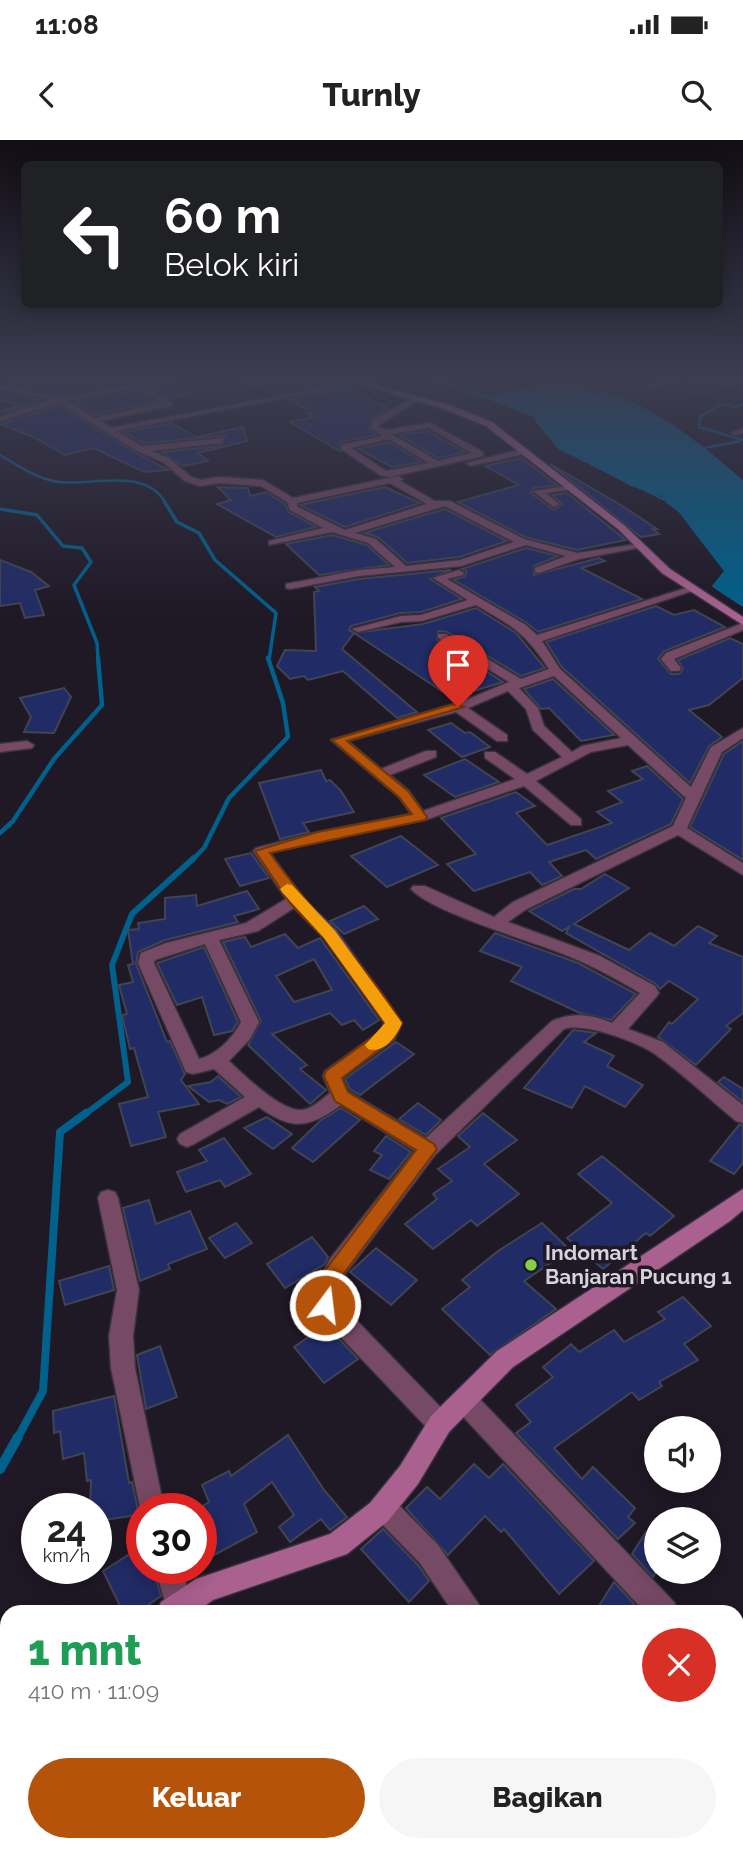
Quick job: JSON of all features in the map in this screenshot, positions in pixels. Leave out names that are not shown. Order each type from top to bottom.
[{"type":"street","points":[[161,458],[194,481],[263,483],[292,501],[391,480],[468,458]]},
{"type":"street","points":[[361,458],[386,473],[489,458]]},
{"type":"street","points":[[426,458],[441,466]]},
{"type":"street","points":[[531,458],[621,527],[638,547],[666,571],[743,624]]},
{"type":"street","points":[[391,480],[435,504]]},
{"type":"street","points":[[554,504],[538,491],[571,487]]},
{"type":"street","points":[[292,501],[293,508],[331,529],[372,541],[404,569]]},
{"type":"street","points":[[348,532],[435,504],[447,503],[523,543]]},
{"type":"street","points":[[273,543],[331,529]]},
{"type":"street","points":[[290,586],[359,573],[473,560],[523,543],[538,544],[577,556]]},
{"type":"street","points":[[539,570],[577,556],[638,547]]},
{"type":"street","points":[[473,560],[478,566],[475,569],[438,578],[474,602],[522,627],[535,639],[556,671],[693,797]]},
{"type":"street","points":[[535,639],[693,589]]},
{"type":"street","points":[[358,629],[434,614],[474,602]]},
{"type":"street","points":[[420,605],[434,614]]},
{"type":"street","points":[[675,668],[667,659],[670,656],[743,624]]},
{"type":"street","points":[[442,636],[514,685],[533,708],[538,727],[571,758]]},
{"type":"street","points":[[420,817],[404,794],[338,740],[458,707],[556,671]]},
{"type":"street","points":[[458,707],[502,738]]},
{"type":"street","points":[[495,924],[519,906],[679,829],[716,750],[743,732]]},
{"type":"street","points":[[428,1149],[341,1096],[332,1076],[387,1035],[393,1023],[330,934],[295,900],[262,853],[263,850],[420,817],[494,794],[587,749],[632,740]]},
{"type":"street","points":[[0,748],[27,745]]},
{"type":"street","points":[[380,774],[432,754]]},
{"type":"street","points":[[490,755],[527,780],[576,822]]},
{"type":"street","points":[[679,829],[743,870]]},
{"type":"street","points":[[419,890],[495,924],[615,967],[649,990],[650,993],[615,1031]]},
{"type":"street","points":[[210,939],[250,1022],[217,1060],[193,1067],[146,959],[153,953],[252,928],[295,900]]},
{"type":"street","points":[[440,1424],[325,1305],[322,1296],[338,1266],[428,1149],[558,1025],[578,1020],[657,1047],[743,1116]]},
{"type":"street","points":[[217,1060],[259,1098],[302,1118],[341,1096]]},
{"type":"street","points":[[187,1139],[259,1098]]},
{"type":"street","points":[[181,1605],[206,1589],[338,1545],[383,1507],[410,1475],[440,1424],[521,1346],[723,1215],[743,1196]]},
{"type":"street","points":[[108,1198],[128,1290],[121,1336],[123,1368],[148,1493]]},
{"type":"street","points":[[465,1402],[657,1605]]},
{"type":"street","points":[[383,1507],[429,1554],[465,1605]]},
{"type":"street","points":[[171,1584],[174,1605]]},
{"type":"water","points":[[578,458],[714,458],[743,482],[743,605],[714,586],[725,571],[680,511],[661,496],[631,486]]},
{"type":"building","points":[[114,458],[145,458],[168,470],[144,472]]},
{"type":"building","points":[[171,458],[204,458],[208,461],[183,466]]},
{"type":"building","points":[[375,458],[415,458],[422,462],[392,467]]},
{"type":"building","points":[[522,458],[557,485],[533,488],[531,493],[554,510],[562,504],[552,495],[567,493],[626,540],[577,550],[525,537],[458,502],[519,485],[485,466]]},
{"type":"building","points":[[550,464],[621,505],[657,529],[653,529],[659,534],[641,537]]},
{"type":"building","points":[[218,487],[248,488],[250,496],[266,492],[285,504],[289,512],[316,527],[276,537],[217,504],[231,500]]},
{"type":"building","points":[[385,487],[420,503],[345,527],[300,505]]},
{"type":"building","points":[[445,509],[507,541],[459,557],[407,563],[378,537],[364,533]]},
{"type":"building","points":[[332,535],[367,545],[389,565],[319,575],[286,544]]},
{"type":"building","points":[[526,548],[558,556],[534,566],[534,575],[599,558],[605,561],[581,568],[642,599],[538,632],[454,580],[465,576],[467,572],[462,569]]},
{"type":"building","points":[[0,560],[31,572],[49,586],[35,590],[44,615],[25,618],[20,603],[0,606]]},
{"type":"building","points":[[451,570],[430,579],[462,599],[421,612],[400,613],[351,626],[349,630],[354,633],[342,649],[417,712],[397,718],[343,671],[308,680],[304,676],[290,679],[277,666],[285,650],[316,651],[314,592],[319,591],[315,587],[359,579]]},
{"type":"building","points":[[656,606],[674,615],[694,610],[725,627],[664,651],[658,659],[671,674],[679,674],[683,669],[678,660],[730,638],[743,644],[743,678],[709,705],[689,710],[722,737],[709,746],[690,783],[562,667],[546,642]]},
{"type":"building","points":[[476,608],[516,633],[545,668],[521,676],[447,632],[438,631],[437,640],[503,682],[452,698],[354,633],[423,624]]},
{"type":"building","points":[[553,679],[614,735],[581,741],[549,708],[541,709],[524,689]]},
{"type":"building","points":[[64,688],[71,697],[54,733],[24,732],[31,717],[20,698]]},
{"type":"building","points":[[451,723],[465,733],[470,732],[490,747],[462,757],[428,730]]},
{"type":"building","points":[[743,741],[743,860],[690,827],[724,754]]},
{"type":"building","points":[[465,759],[499,782],[455,797],[424,775]]},
{"type":"building","points":[[647,766],[683,799],[671,824],[596,859],[586,850],[549,862],[562,876],[542,885],[530,872],[474,891],[447,864],[476,854],[441,818],[516,792],[535,806],[516,813],[547,845],[612,823],[597,812],[622,802],[608,791],[643,779],[632,771]]},
{"type":"building","points":[[321,770],[326,781],[330,780],[341,791],[354,812],[303,823],[309,832],[280,839],[259,783]]},
{"type":"building","points":[[401,836],[438,865],[387,887],[351,856]]},
{"type":"building","points":[[251,853],[269,878],[240,886],[225,859]]},
{"type":"building","points":[[605,874],[629,888],[574,924],[629,950],[650,933],[674,946],[698,926],[717,936],[709,943],[743,957],[743,1013],[726,1026],[731,1029],[696,1065],[658,1037],[669,1022],[672,1024],[698,999],[669,981],[660,989],[656,984],[566,933],[569,927],[562,931],[529,911],[574,889],[581,889]]},
{"type":"building","points":[[247,891],[259,909],[234,916],[238,922],[165,940],[138,952],[136,964],[167,1042],[170,1041],[185,1074],[181,1080],[199,1104],[158,1112],[166,1137],[131,1146],[119,1104],[148,1097],[134,1048],[130,1049],[122,1015],[127,1014],[119,985],[133,982],[128,965],[133,964],[128,930],[139,929],[138,923],[165,919],[165,898],[196,895],[197,906]]},
{"type":"building","points":[[364,906],[378,919],[344,934],[330,921]]},
{"type":"building","points":[[495,933],[578,963],[636,994],[611,1020],[580,1013],[511,981],[522,967],[480,951]]},
{"type":"building","points":[[285,934],[298,948],[320,938],[379,1020],[363,1030],[354,1020],[342,1025],[330,1013],[272,1034],[307,1065],[300,1069],[326,1090],[310,1104],[248,1045],[261,1021],[223,942],[245,937],[251,947]],"holes":[[[314,959],[332,990],[294,1002],[276,976]]]},
{"type":"building","points":[[204,947],[238,1022],[232,1031],[214,1035],[202,997],[177,1005],[157,963]]},
{"type":"building","points":[[573,1030],[596,1033],[584,1042],[614,1056],[607,1066],[643,1085],[625,1107],[585,1086],[572,1108],[524,1088]]},
{"type":"building","points":[[396,1042],[414,1054],[360,1095],[350,1089],[345,1079]]},
{"type":"building","points":[[218,1076],[241,1097],[227,1104],[219,1100],[209,1102],[188,1086],[211,1082]]},
{"type":"building","points":[[724,1077],[743,1089],[743,1102],[718,1082]]},
{"type":"building","points":[[418,1103],[441,1120],[426,1135],[399,1119]]},
{"type":"building","points":[[341,1108],[360,1120],[313,1162],[292,1148],[321,1120]]},
{"type":"building","points":[[483,1113],[517,1140],[484,1164],[519,1194],[477,1226],[471,1220],[433,1249],[405,1224],[437,1199],[433,1194],[452,1181],[438,1169],[470,1147],[458,1136]]},
{"type":"building","points":[[267,1117],[292,1134],[273,1149],[244,1128]]},
{"type":"building","points":[[739,1125],[743,1125],[743,1163],[734,1174],[710,1161]]},
{"type":"building","points":[[386,1136],[411,1152],[389,1179],[370,1170],[382,1155],[374,1151]]},
{"type":"building","points":[[224,1138],[251,1174],[225,1187],[220,1180],[186,1192],[177,1172],[207,1161],[199,1150]]},
{"type":"building","points":[[602,1156],[674,1216],[650,1236],[646,1233],[603,1269],[567,1238],[612,1203],[578,1174]]},
{"type":"building","points":[[149,1200],[156,1224],[190,1211],[207,1249],[168,1264],[170,1269],[140,1281],[123,1208]]},
{"type":"building","points":[[236,1223],[252,1243],[225,1258],[209,1238]]},
{"type":"building","points":[[542,1223],[570,1250],[524,1281],[556,1309],[490,1355],[442,1309],[470,1287],[462,1280],[498,1251]]},
{"type":"building","points":[[312,1237],[328,1257],[325,1264],[285,1288],[267,1264]]},
{"type":"building","points":[[376,1248],[417,1280],[391,1305],[350,1272]]},
{"type":"building","points":[[109,1266],[114,1290],[65,1305],[59,1281]]},
{"type":"building","points":[[683,1297],[711,1326],[684,1344],[698,1360],[659,1382],[662,1386],[639,1400],[632,1392],[554,1448],[582,1479],[593,1467],[635,1508],[628,1517],[635,1523],[618,1539],[516,1433],[531,1422],[516,1405],[553,1377],[543,1367],[571,1344],[579,1352],[614,1330],[624,1342],[665,1319],[658,1312]]},
{"type":"building","points":[[326,1325],[358,1359],[324,1383],[294,1347]]},
{"type":"building","points":[[160,1346],[177,1397],[146,1409],[137,1355]]},
{"type":"building","points":[[114,1396],[129,1483],[132,1482],[134,1493],[126,1493],[126,1517],[112,1519],[112,1493],[91,1493],[91,1480],[87,1481],[84,1453],[63,1459],[60,1431],[54,1433],[53,1411]]},
{"type":"building","points":[[288,1435],[324,1490],[347,1517],[330,1530],[321,1519],[290,1542],[279,1527],[294,1515],[272,1482],[244,1504],[257,1532],[217,1553],[217,1493],[205,1493],[202,1485],[229,1471],[231,1476]]},
{"type":"building","points":[[474,1464],[489,1478],[503,1464],[594,1561],[559,1594],[504,1529],[501,1532],[485,1516],[448,1555],[406,1508],[427,1487],[440,1499]]},
{"type":"building","points":[[383,1529],[418,1565],[429,1581],[409,1602],[361,1549]]},
{"type":"building","points":[[644,1535],[644,1567],[632,1554]]},
{"type":"building","points":[[126,1556],[126,1584],[158,1584],[161,1596],[148,1605],[120,1605],[109,1584],[112,1584],[112,1565]]},
{"type":"building","points":[[614,1582],[634,1604],[633,1605],[599,1605]]},
{"type":"waterway","points":[[5,458],[28,472],[59,482],[131,481],[156,491],[165,502]]},
{"type":"waterway","points":[[579,458],[667,501]]},
{"type":"waterway","points":[[715,458],[743,482]]},
{"type":"waterway","points":[[164,501],[177,522],[199,533],[215,560],[276,613],[269,660]]},
{"type":"waterway","points":[[667,501],[680,511],[726,571],[714,586],[743,605]]},
{"type":"waterway","points":[[0,509],[37,515],[63,546],[82,548],[91,562],[74,585],[97,643],[98,660]]},
{"type":"waterway","points":[[0,833],[13,821],[54,759],[102,705],[98,658]]},
{"type":"waterway","points":[[194,858],[204,848],[229,798],[288,737],[283,703],[268,658]]},
{"type":"waterway","points":[[84,1115],[128,1082],[112,965],[132,914],[194,858]]},
{"type":"waterway","points":[[17,1439],[43,1391],[60,1132],[86,1113]]},
{"type":"waterway","points":[[0,1469],[18,1437]]},
{"type":"slow traffic","points":[[287,889],[302,908],[330,934],[393,1023],[390,1032],[374,1045]]},
{"type":"place","name":"Indomart Banjaran Pucung 1","points":[[531,1265]]},
{"type":"route","points":[[325,1305],[322,1296],[338,1266],[428,1149],[341,1096],[332,1076],[387,1035],[393,1023],[330,934],[295,900],[261,851],[318,836],[420,817],[404,794],[338,740],[458,707]]}]
